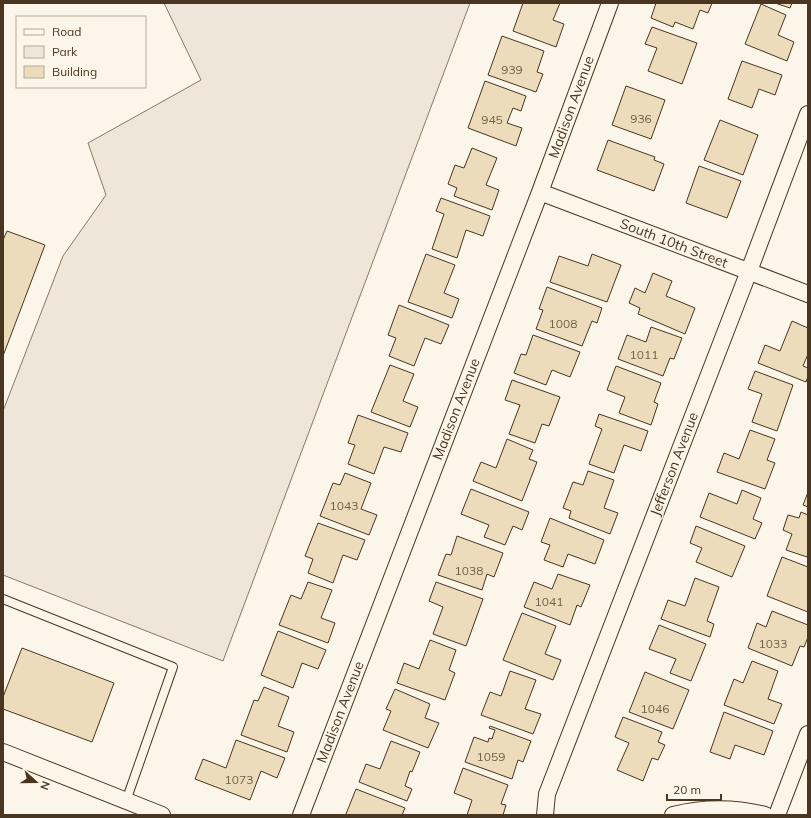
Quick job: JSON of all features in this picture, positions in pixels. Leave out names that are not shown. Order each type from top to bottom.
[{"type":"street","name":"Madison Avenue","points":[[301,815],[540,192],[610,3]]},
{"type":"street","name":"Jefferson Avenue","points":[[545,815],[547,794],[808,114]]},
{"type":"street","name":"South 10th Street","points":[[540,192],[808,294]]},
{"type":"street","points":[[777,815],[808,734]]},
{"type":"street","points":[[3,752],[162,815]]},
{"type":"street","points":[[673,815],[692,810],[712,808],[744,810],[765,815]]},
{"type":"lane","points":[[3,599],[174,666],[126,801]]},
{"type":"green space","points":[[164,3],[470,3],[223,661],[3,575],[3,411],[63,256],[106,195],[88,143],[201,80]]},
{"type":"building","points":[[523,3],[560,3],[553,20],[564,24],[556,47],[513,31]]},
{"type":"building","points":[[656,3],[712,3],[708,13],[700,10],[693,29],[675,22],[673,27],[651,18]]},
{"type":"building","points":[[775,3],[792,3],[790,8]]},
{"type":"building","points":[[761,4],[786,15],[778,35],[794,42],[787,61],[745,44]]},
{"type":"building","points":[[652,27],[697,43],[682,84],[648,71],[657,48],[645,44]]},
{"type":"building","points":[[502,36],[544,51],[537,72],[543,74],[536,92],[488,75]]},
{"type":"building","points":[[742,61],[782,75],[775,95],[759,89],[752,108],[728,99]]},
{"type":"building","points":[[485,81],[526,96],[521,111],[513,108],[507,123],[522,128],[516,146],[468,128]]},
{"type":"building","points":[[626,86],[665,100],[651,139],[612,125]]},
{"type":"building","points":[[720,120],[758,135],[743,175],[704,160]]},
{"type":"building","points":[[608,140],[655,157],[654,160],[664,164],[654,191],[597,170]]},
{"type":"building","points":[[472,148],[497,158],[486,185],[499,190],[492,210],[454,196],[457,188],[448,184],[455,165],[464,168]]},
{"type":"building","points":[[699,166],[741,181],[727,218],[686,203]]},
{"type":"building","points":[[441,198],[490,216],[483,236],[466,230],[457,258],[432,249],[444,214],[436,211]]},
{"type":"building","points":[[7,231],[45,245],[3,356],[3,240]]},
{"type":"building","points":[[426,254],[455,265],[444,293],[459,299],[452,318],[408,302]]},
{"type":"building","points":[[592,254],[621,265],[607,302],[550,282],[559,256],[588,266]]},
{"type":"building","points":[[653,273],[672,281],[666,296],[695,308],[685,334],[638,314],[640,308],[629,303],[635,288],[645,293]]},
{"type":"building","points":[[547,287],[602,308],[597,323],[592,321],[582,346],[536,329],[543,310],[539,309]]},
{"type":"building","points":[[399,305],[449,325],[441,344],[425,338],[414,366],[389,356],[396,338],[388,335]]},
{"type":"building","points":[[792,321],[808,328],[808,354],[803,366],[808,368],[806,382],[758,363],[765,345],[780,351]]},
{"type":"building","points":[[651,327],[682,338],[674,359],[670,358],[663,376],[618,359],[627,335],[646,342]]},
{"type":"building","points":[[533,335],[580,352],[570,377],[552,370],[546,385],[514,373],[521,354],[526,355]]},
{"type":"building","points":[[390,365],[414,374],[403,401],[418,407],[410,427],[371,412]]},
{"type":"building","points":[[616,366],[661,383],[654,402],[658,404],[651,425],[619,413],[625,397],[607,390]]},
{"type":"building","points":[[755,371],[793,385],[777,431],[752,422],[762,394],[748,389]]},
{"type":"building","points":[[512,380],[560,397],[549,426],[542,424],[535,443],[509,434],[520,405],[505,400]]},
{"type":"building","points":[[599,414],[648,431],[641,451],[624,445],[614,473],[589,464],[602,429],[595,426]]},
{"type":"building","points":[[358,415],[408,433],[401,452],[384,447],[374,474],[348,464],[355,445],[348,443]]},
{"type":"building","points":[[750,430],[775,439],[767,460],[775,463],[765,489],[717,472],[724,453],[739,459]]},
{"type":"building","points":[[507,439],[533,450],[529,459],[537,462],[522,501],[473,481],[481,462],[496,468]]},
{"type":"building","points":[[588,471],[614,480],[604,508],[618,513],[610,534],[569,518],[571,511],[563,508],[573,482],[583,485]]},
{"type":"building","points":[[345,473],[371,483],[361,509],[377,515],[369,535],[320,516],[333,483],[340,485]]},
{"type":"building","points":[[471,489],[529,512],[522,530],[513,526],[505,545],[484,537],[489,525],[461,514]]},
{"type":"building","points":[[742,490],[761,498],[753,519],[762,523],[755,539],[700,517],[709,493],[737,504]]},
{"type":"building","points":[[808,492],[808,507],[803,505]]},
{"type":"building","points":[[801,512],[808,515],[807,557],[786,550],[792,534],[783,530],[788,515],[799,518]]},
{"type":"building","points":[[550,518],[604,540],[595,564],[568,554],[563,567],[544,560],[550,545],[541,542]]},
{"type":"building","points":[[318,523],[365,540],[357,560],[343,555],[333,583],[308,573],[313,559],[305,556]]},
{"type":"building","points":[[696,526],[745,546],[732,577],[696,562],[702,548],[690,543]]},
{"type":"building","points":[[457,536],[503,553],[494,577],[487,574],[482,590],[438,575],[446,554],[451,555]]},
{"type":"building","points":[[782,557],[808,567],[808,612],[767,596]]},
{"type":"building","points":[[558,574],[590,585],[581,607],[577,605],[570,625],[524,607],[534,582],[552,589]]},
{"type":"building","points":[[695,578],[719,587],[707,621],[714,624],[710,637],[661,619],[668,600],[685,606]]},
{"type":"building","points":[[308,582],[332,590],[321,618],[335,623],[328,643],[279,625],[291,595],[301,599]]},
{"type":"building","points":[[436,582],[483,599],[466,646],[433,634],[443,607],[429,601]]},
{"type":"building","points":[[772,611],[808,625],[808,637],[804,647],[800,646],[792,666],[748,648],[757,623],[766,627]]},
{"type":"building","points":[[522,613],[556,626],[545,654],[561,660],[553,680],[503,660]]},
{"type":"building","points":[[659,625],[706,644],[691,681],[670,673],[676,659],[649,649]]},
{"type":"building","points":[[278,631],[326,650],[318,669],[302,663],[293,688],[261,675]]},
{"type":"building","points":[[430,640],[456,650],[449,670],[455,673],[445,700],[397,683],[404,663],[419,669]]},
{"type":"building","points":[[22,648],[114,683],[92,742],[3,709],[3,697]]},
{"type":"building","points":[[752,661],[778,671],[768,699],[782,704],[774,724],[724,705],[734,679],[743,683]]},
{"type":"building","points":[[510,671],[536,680],[525,709],[541,714],[533,734],[481,715],[490,692],[501,696]]},
{"type":"building","points":[[645,672],[689,690],[673,729],[629,712]]},
{"type":"building","points":[[264,687],[289,697],[278,726],[294,732],[287,752],[241,735],[254,700],[258,701]]},
{"type":"building","points":[[395,689],[430,704],[425,718],[439,723],[428,748],[383,730],[391,711],[386,709]]},
{"type":"building","points":[[724,712],[773,731],[764,755],[735,745],[730,759],[710,752]]},
{"type":"building","points":[[623,717],[662,732],[658,742],[665,745],[658,760],[652,758],[643,781],[617,770],[629,743],[615,737]]},
{"type":"building","points":[[490,726],[531,741],[523,762],[518,760],[512,779],[465,762],[474,737],[488,742],[489,738],[492,739],[495,730],[489,728]]},
{"type":"building","points":[[236,740],[285,758],[277,778],[261,771],[250,800],[195,779],[203,759],[226,768]]},
{"type":"building","points":[[391,741],[420,752],[412,772],[410,771],[405,786],[412,789],[407,801],[359,782],[366,764],[380,769]]},
{"type":"building","points":[[463,768],[508,785],[501,804],[506,805],[503,815],[467,815],[472,800],[454,793]]},
{"type":"building","points":[[356,789],[405,808],[402,815],[346,814]]}]
